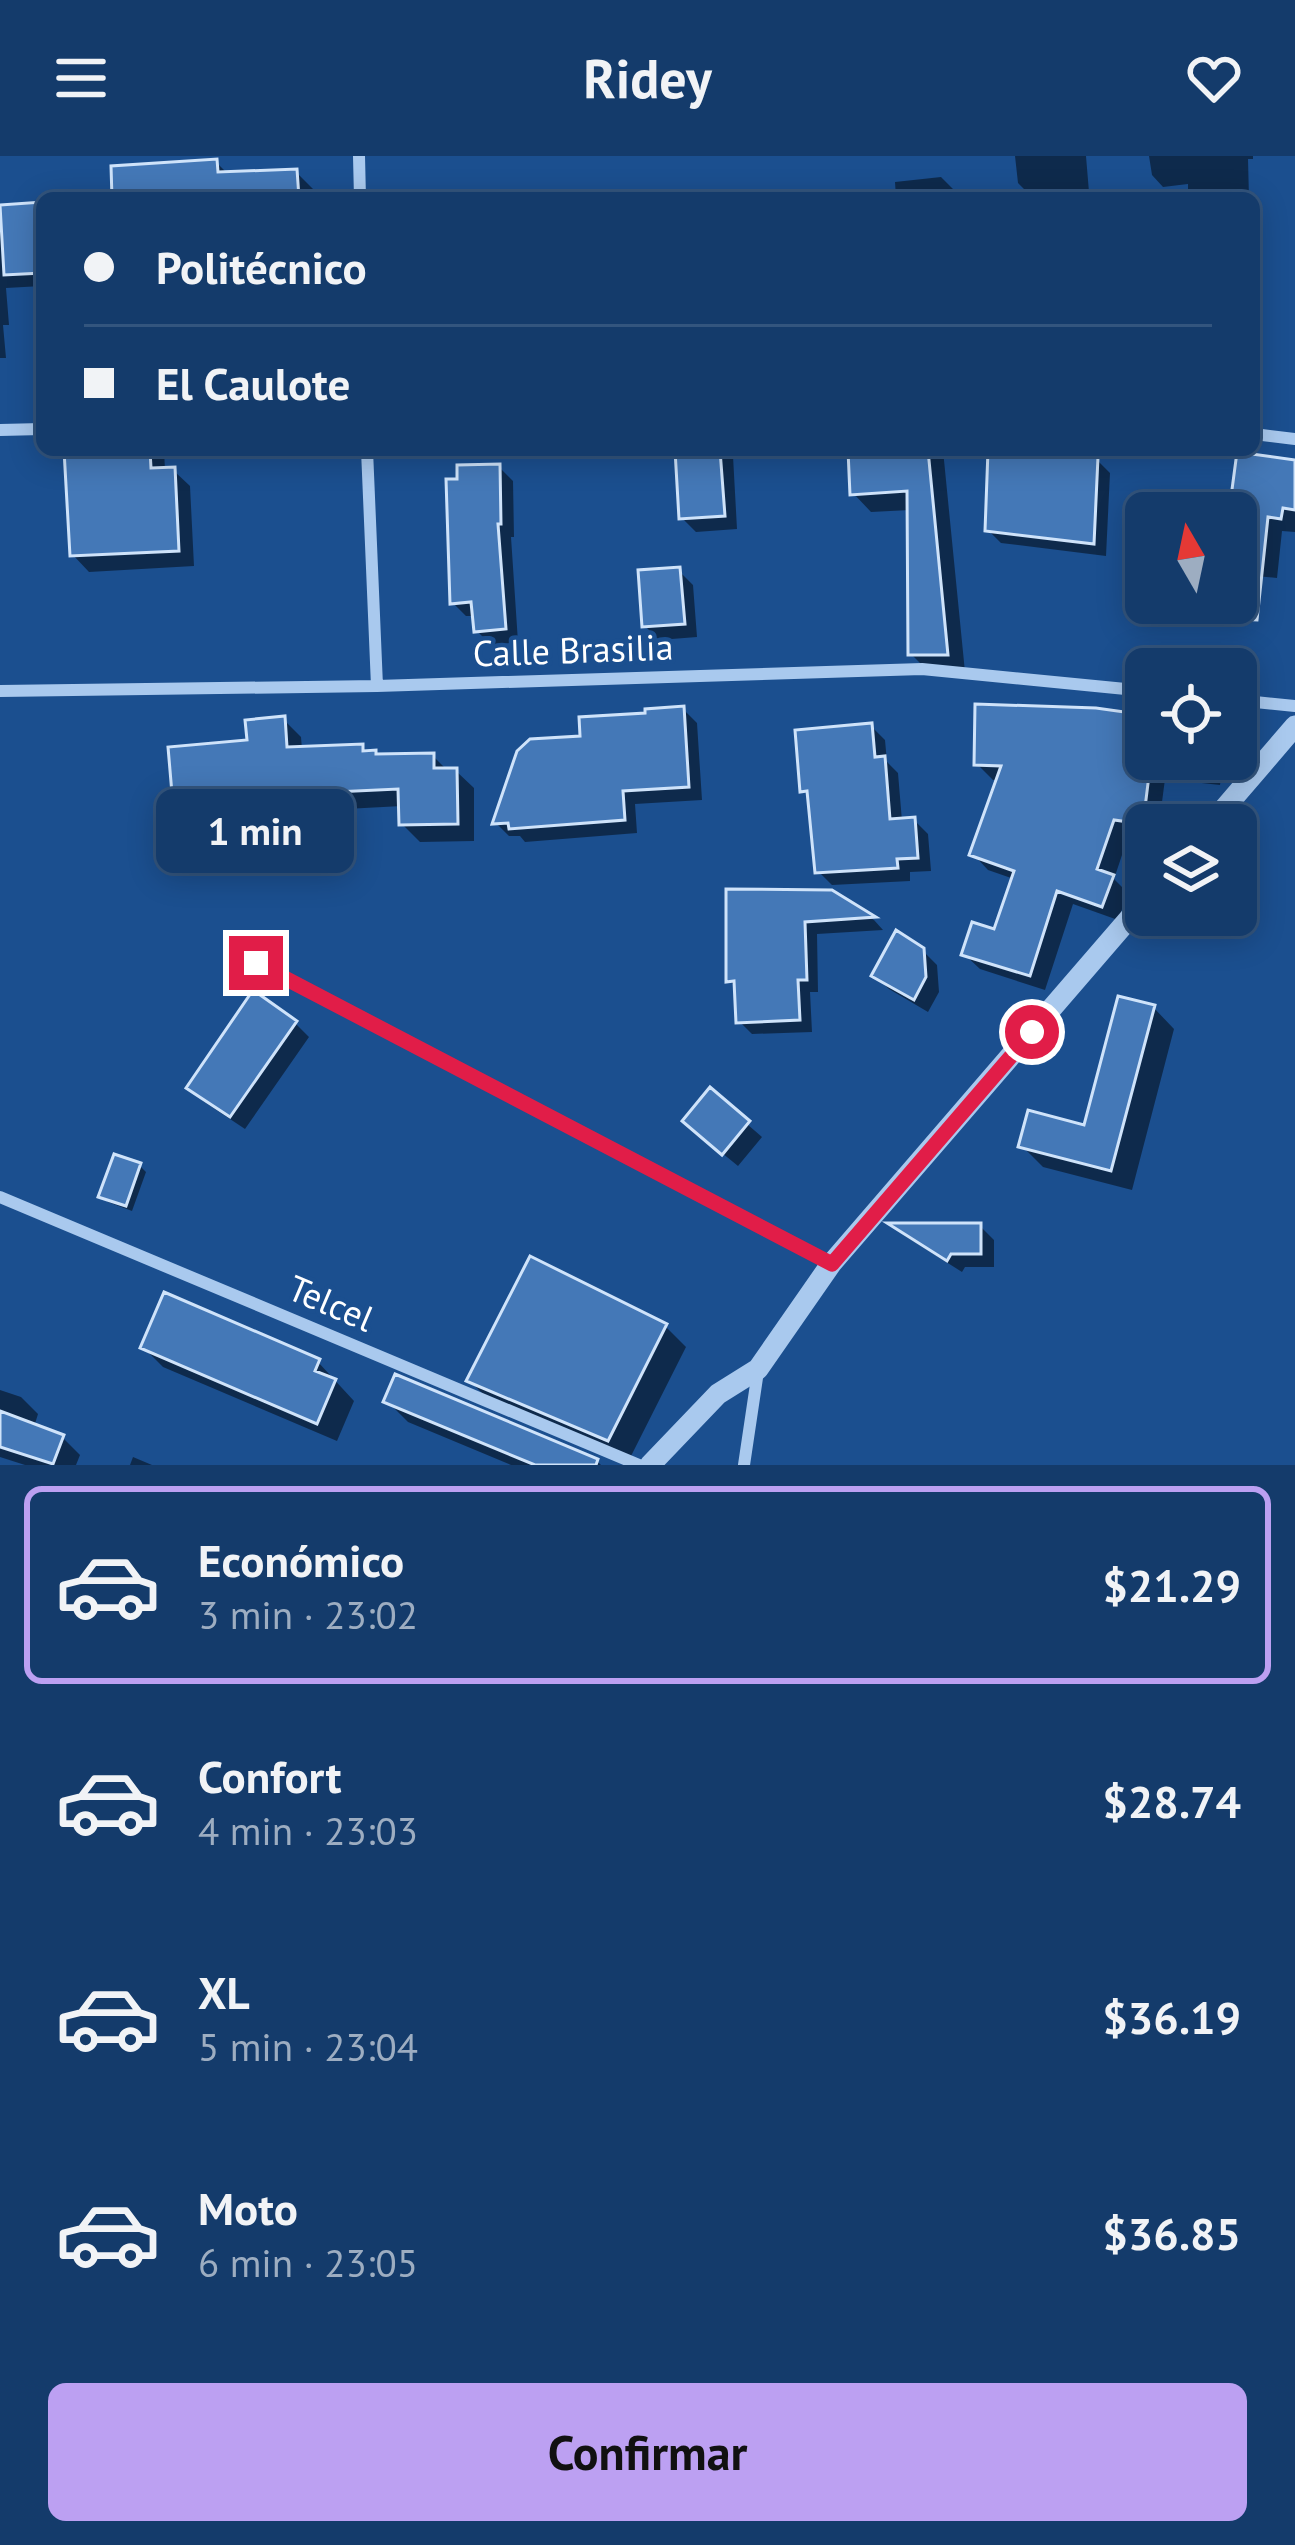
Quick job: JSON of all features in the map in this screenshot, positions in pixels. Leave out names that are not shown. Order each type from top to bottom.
[{"type":"street","points":[[358,156],[360,192]]},
{"type":"street","points":[[0,430],[36,429]]},
{"type":"street","points":[[1260,435],[1295,439]]},
{"type":"street","points":[[367,456],[377,686]]},
{"type":"street","name":"Calle Brasilia","points":[[0,691],[377,686],[922,668],[1125,689]]},
{"type":"street","points":[[1257,702],[1295,706]]},
{"type":"street","points":[[1228,804],[1295,726]]},
{"type":"street","points":[[650,1465],[718,1394],[758,1369],[832,1264],[1125,923]]},
{"type":"street","name":"Telcel","points":[[0,1197],[639,1465]]},
{"type":"street","points":[[744,1465],[758,1369]]},
{"type":"lane","points":[[256,963],[832,1264]]},
{"type":"building","points":[[217,159],[218,172],[297,169],[299,192],[112,192],[111,166]]},
{"type":"building","points":[[36,202],[36,273],[4,275],[0,205]]},
{"type":"building","points":[[64,456],[150,456],[151,468],[175,467],[179,551],[70,556]]},
{"type":"building","points":[[675,456],[720,456],[725,516],[679,519]]},
{"type":"building","points":[[848,456],[929,456],[948,655],[908,655],[907,491],[850,495]]},
{"type":"building","points":[[988,456],[1098,457],[1094,544],[985,531]]},
{"type":"building","points":[[1236,456],[1295,460],[1295,510],[1283,508],[1281,519],[1268,517],[1257,620],[1257,492],[1232,492]]},
{"type":"building","points":[[500,464],[498,524],[506,629],[474,632],[471,602],[450,604],[446,479],[457,479],[457,465]]},
{"type":"building","points":[[680,567],[685,624],[642,627],[638,570]]},
{"type":"building","points":[[975,704],[1096,708],[1125,712],[1125,780],[1148,780],[1145,804],[1125,804],[1125,822],[1114,820],[1097,869],[1114,875],[1102,907],[1057,891],[1030,976],[961,955],[972,922],[994,929],[1014,871],[969,855],[1001,766],[974,765]]},
{"type":"building","points":[[684,706],[689,787],[623,791],[625,820],[509,829],[508,823],[492,824],[517,751],[530,739],[580,736],[579,717]]},
{"type":"building","points":[[285,716],[287,747],[363,744],[363,751],[376,750],[376,754],[434,753],[434,768],[457,768],[458,824],[399,825],[398,789],[292,794],[293,806],[174,817],[168,747],[247,740],[245,720]]},
{"type":"building","points":[[872,723],[875,757],[885,756],[890,819],[915,817],[918,858],[897,859],[898,868],[815,873],[807,791],[800,792],[795,730]]},
{"type":"building","points":[[726,889],[832,890],[876,917],[805,922],[807,980],[798,980],[800,1020],[736,1023],[734,981],[726,982]]},
{"type":"building","points":[[896,930],[924,948],[926,977],[914,1000],[871,976]]},
{"type":"building","points":[[253,990],[297,1021],[230,1117],[186,1088]]},
{"type":"building","points":[[1118,996],[1155,1005],[1111,1171],[1018,1147],[1028,1110],[1084,1125]]},
{"type":"building","points":[[710,1087],[750,1121],[722,1155],[682,1121]]},
{"type":"building","points":[[114,1154],[141,1163],[126,1206],[98,1197]]},
{"type":"building","points":[[887,1223],[981,1223],[981,1254],[951,1254],[947,1261]]},
{"type":"building","points":[[530,1256],[667,1324],[608,1441],[466,1381]]},
{"type":"building","points":[[164,1292],[320,1359],[315,1371],[336,1379],[317,1424],[140,1348]]},
{"type":"building","points":[[395,1374],[598,1459],[596,1465],[535,1465],[383,1402]]},
{"type":"building","points":[[0,1411],[64,1435],[53,1464],[0,1447]]},
{"type":"route","points":[[256,963],[832,1264],[1032,1032]]}]
